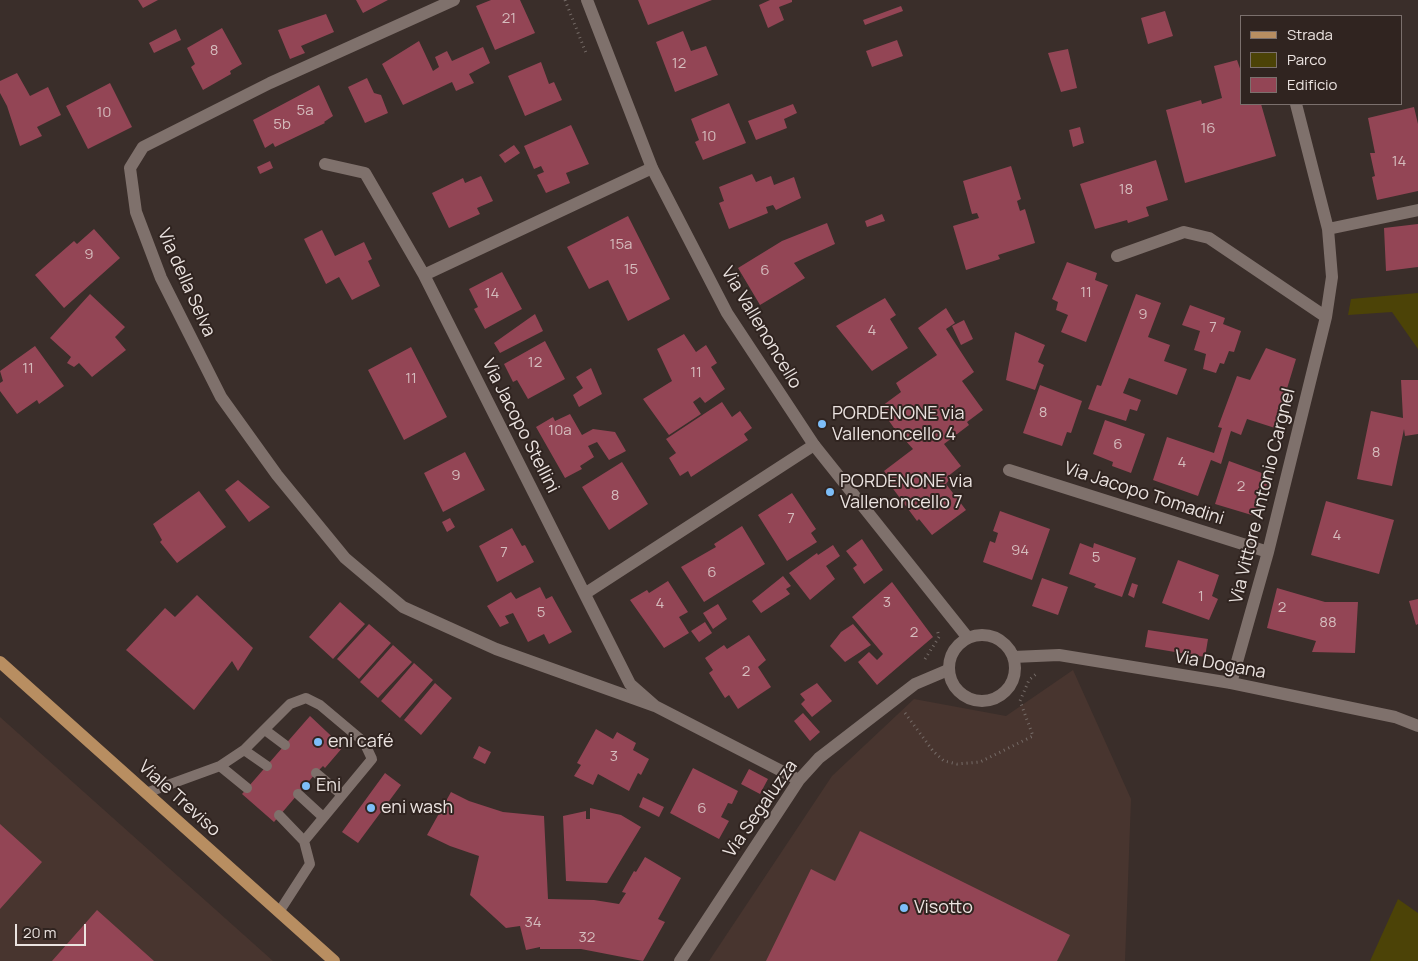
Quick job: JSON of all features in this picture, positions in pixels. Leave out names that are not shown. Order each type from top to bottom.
[{"type":"main road","name":"Viale Treviso","points":[[0,662],[334,961]]},
{"type":"street","name":"Via della Selva","points":[[454,0],[270,83],[143,147],[130,168],[136,212],[161,278],[221,397],[277,475],[345,558],[402,608],[496,649]]},
{"type":"street","name":"Via Vallenoncello","points":[[587,0],[652,168],[727,313],[814,445],[968,638]]},
{"type":"street","name":"Via Vittore Antonio Cargnel","points":[[1230,683],[1268,552],[1326,317],[1332,277],[1328,229],[1296,105]]},
{"type":"street","name":"Via Jacopo Stellini","points":[[325,164],[364,173],[424,275],[586,593],[630,684],[655,706]]},
{"type":"street","points":[[424,275],[652,168]]},
{"type":"street","points":[[1328,229],[1418,210]]},
{"type":"street","points":[[1117,256],[1184,232],[1209,238],[1326,317]]},
{"type":"street","points":[[586,593],[814,445]]},
{"type":"street","name":"Via Jacopo Tomadini","points":[[1009,470],[1268,552]]},
{"type":"street","points":[[990,636],[1000,640],[1013,657],[1015,668],[1013,680],[1008,690],[999,697],[988,701],[977,702],[966,698],[954,686],[948,670],[953,651],[968,638],[990,636]]},
{"type":"street","name":"Via Jacopo Stellini","points":[[496,649],[655,706],[799,780]]},
{"type":"street","name":"Via Dogana","points":[[1013,657],[1059,655],[1230,683],[1395,717],[1418,726]]},
{"type":"street","name":"Via Segaluzza","points":[[680,961],[799,780],[819,758],[915,684],[948,670]]},
{"type":"lane","points":[[146,793],[220,766],[244,750],[290,704],[306,698],[320,705],[364,742],[372,759],[304,841]]},
{"type":"lane","points":[[265,730],[285,745]]},
{"type":"lane","points":[[244,750],[267,766]]},
{"type":"lane","points":[[220,766],[247,788]]},
{"type":"lane","points":[[316,773],[342,795]]},
{"type":"lane","points":[[298,794],[323,817]]},
{"type":"lane","points":[[279,816],[304,841],[310,864],[279,912]]},
{"type":"path","points":[[565,0],[587,55]]},
{"type":"path","points":[[920,666],[939,637],[937,628]]},
{"type":"path","points":[[894,700],[933,751],[944,761],[957,764],[980,762],[1033,736],[1020,701],[1029,680],[1043,668]]},
{"type":"shaded area","points":[[1073,670],[1131,799],[1125,961],[709,961],[832,776],[914,699],[1006,716]]},
{"type":"shaded area","points":[[0,717],[273,961],[0,961]]},
{"type":"green space","points":[[1418,293],[1418,349],[1392,312],[1348,315],[1351,299]]},
{"type":"green space","points":[[1398,899],[1418,913],[1418,961],[1370,961]]},
{"type":"building","points":[[138,0],[158,0],[143,8]]},
{"type":"building","points":[[356,0],[388,0],[363,13]]},
{"type":"building","points":[[491,0],[520,0],[535,33],[495,50],[476,6]]},
{"type":"building","points":[[638,0],[712,0],[648,25]]},
{"type":"building","points":[[770,0],[792,0],[792,2],[779,7],[784,20],[768,28],[759,5]]},
{"type":"building","points":[[901,6],[903,11],[865,25],[863,20]]},
{"type":"building","points":[[1165,11],[1173,36],[1148,44],[1141,18]]},
{"type":"building","points":[[326,14],[334,32],[301,46],[305,53],[290,59],[278,30]]},
{"type":"building","points":[[222,28],[242,64],[230,71],[231,74],[203,90],[191,67],[195,64],[187,48]]},
{"type":"building","points":[[176,29],[181,40],[154,53],[149,43]]},
{"type":"building","points":[[683,31],[691,51],[706,46],[718,75],[675,92],[656,42]]},
{"type":"building","points":[[897,40],[903,56],[872,67],[866,51]]},
{"type":"building","points":[[419,41],[433,71],[439,67],[435,57],[447,51],[452,61],[483,47],[490,63],[469,74],[474,83],[456,91],[452,82],[403,105],[382,64]]},
{"type":"building","points":[[1068,49],[1077,88],[1061,92],[1048,53]]},
{"type":"building","points":[[1237,60],[1240,68],[1240,105],[1261,105],[1276,156],[1185,183],[1166,110],[1201,100],[1202,104],[1222,98],[1214,66]]},
{"type":"building","points":[[541,62],[549,84],[554,82],[562,100],[525,116],[508,76]]},
{"type":"building","points":[[17,73],[30,96],[48,87],[61,115],[37,127],[42,136],[20,146],[7,106],[0,93],[0,81]]},
{"type":"building","points":[[367,78],[374,93],[381,95],[388,113],[365,123],[348,87]]},
{"type":"building","points":[[110,83],[132,127],[88,149],[66,106]]},
{"type":"building","points":[[319,85],[333,116],[325,123],[275,147],[273,143],[265,148],[253,120]]},
{"type":"building","points":[[729,103],[746,143],[703,160],[695,142],[699,140],[691,119]]},
{"type":"building","points":[[793,104],[797,113],[784,119],[787,128],[756,140],[748,121]]},
{"type":"building","points":[[1414,107],[1418,124],[1418,191],[1377,200],[1372,177],[1375,176],[1370,153],[1375,153],[1368,118]]},
{"type":"building","points":[[571,125],[589,164],[566,173],[570,183],[546,193],[537,175],[544,172],[541,166],[534,169],[524,146]]},
{"type":"building","points":[[1080,127],[1084,143],[1073,147],[1069,130]]},
{"type":"building","points":[[514,145],[520,153],[505,163],[499,155]]},
{"type":"building","points":[[1156,160],[1168,200],[1146,207],[1149,216],[1128,223],[1127,220],[1095,229],[1080,184]]},
{"type":"building","points":[[270,161],[273,168],[260,174],[257,167]]},
{"type":"building","points":[[1011,166],[1021,199],[1017,201],[1020,211],[1025,209],[1035,243],[998,255],[1000,259],[966,270],[953,226],[979,218],[977,213],[972,214],[963,181]]},
{"type":"building","points":[[752,174],[756,182],[771,176],[774,185],[794,177],[801,198],[776,210],[773,205],[766,207],[768,213],[729,229],[719,203],[724,201],[719,187]]},
{"type":"building","points":[[481,176],[493,201],[477,208],[480,214],[449,228],[432,193],[463,178],[465,183]]},
{"type":"building","points":[[882,214],[885,221],[867,227],[865,221]]},
{"type":"building","points":[[628,216],[670,299],[628,321],[608,280],[589,289],[567,247]]},
{"type":"building","points":[[827,223],[835,244],[794,263],[805,278],[760,305],[738,268],[782,241]]},
{"type":"building","points":[[1418,224],[1418,267],[1386,271],[1384,228]]},
{"type":"building","points":[[94,229],[120,258],[64,308],[35,275],[74,241],[77,244]]},
{"type":"building","points":[[322,230],[335,256],[364,242],[372,259],[368,261],[380,286],[352,300],[339,277],[326,284],[304,239]]},
{"type":"building","points":[[1067,262],[1097,273],[1095,280],[1108,285],[1086,342],[1061,332],[1068,315],[1056,310],[1058,302],[1052,299]]},
{"type":"building","points":[[502,272],[522,309],[485,329],[474,309],[478,307],[469,289]]},
{"type":"building","points":[[90,294],[125,327],[115,337],[126,350],[92,377],[79,363],[74,367],[67,363],[71,357],[50,338]]},
{"type":"building","points":[[1136,294],[1161,303],[1148,337],[1170,345],[1164,361],[1187,369],[1177,395],[1129,378],[1123,393],[1141,400],[1137,411],[1130,409],[1126,421],[1088,409],[1097,385],[1101,386]]},
{"type":"building","points":[[885,298],[896,315],[890,319],[908,348],[872,371],[836,326]]},
{"type":"building","points":[[1190,305],[1225,318],[1223,324],[1241,331],[1234,352],[1229,351],[1224,364],[1220,363],[1216,373],[1203,369],[1206,354],[1194,350],[1200,331],[1182,325]]},
{"type":"building","points":[[946,308],[955,323],[946,329],[974,372],[962,381],[983,410],[967,422],[969,425],[944,444],[961,466],[947,477],[949,480],[946,484],[966,510],[932,535],[919,519],[917,521],[888,482],[891,480],[884,471],[913,449],[905,440],[903,441],[887,418],[889,415],[882,406],[901,392],[896,383],[937,355],[918,328]]},
{"type":"building","points":[[535,314],[543,331],[500,353],[494,343]]},
{"type":"building","points":[[964,320],[973,339],[961,345],[952,326]]},
{"type":"building","points":[[1015,332],[1045,345],[1038,362],[1044,365],[1035,390],[1006,380]]},
{"type":"building","points":[[684,334],[696,352],[706,345],[717,363],[711,367],[725,389],[705,403],[700,397],[693,402],[701,414],[669,435],[643,399],[672,381],[657,349]]},
{"type":"building","points":[[545,341],[565,379],[528,399],[517,380],[513,382],[504,364]]},
{"type":"building","points":[[35,346],[64,386],[39,404],[37,400],[17,414],[0,391],[0,383],[3,381],[0,371]]},
{"type":"building","points":[[411,347],[447,417],[404,440],[368,370]]},
{"type":"building","points":[[1266,348],[1296,359],[1275,428],[1247,419],[1241,435],[1231,431],[1221,464],[1211,460],[1198,496],[1153,480],[1167,437],[1214,453],[1222,428],[1218,427],[1237,376],[1250,380]]},
{"type":"building","points":[[591,368],[602,394],[579,407],[573,395],[583,388],[576,377]]},
{"type":"building","points":[[1401,380],[1418,380],[1418,434],[1405,436],[1404,429],[1392,486],[1357,479],[1371,411],[1403,418]]},
{"type":"building","points":[[1040,385],[1082,401],[1071,433],[1067,432],[1062,446],[1023,433]]},
{"type":"building","points":[[722,402],[732,417],[740,411],[752,428],[744,434],[748,440],[691,477],[688,471],[680,476],[669,458],[676,453],[666,439]]},
{"type":"building","points":[[570,414],[582,435],[593,429],[615,432],[626,451],[609,460],[597,442],[588,446],[594,457],[580,466],[582,469],[565,478],[536,427],[553,417],[555,421]]},
{"type":"building","points":[[1105,420],[1145,434],[1131,473],[1112,466],[1113,462],[1093,454]]},
{"type":"building","points":[[465,452],[485,490],[443,512],[424,473]]},
{"type":"building","points":[[1229,461],[1270,476],[1255,516],[1215,504]]},
{"type":"building","points":[[622,462],[648,504],[609,530],[582,487]]},
{"type":"building","points":[[238,480],[270,507],[249,522],[225,490]]},
{"type":"building","points":[[199,491],[226,527],[177,563],[160,542],[162,540],[153,524]]},
{"type":"building","points":[[792,493],[816,529],[811,533],[817,542],[787,561],[758,515]]},
{"type":"building","points":[[1326,501],[1394,520],[1379,574],[1311,555]]},
{"type":"building","points":[[1000,511],[1050,529],[1032,580],[983,562],[990,541],[995,543],[998,533],[993,531]]},
{"type":"building","points":[[450,518],[455,527],[447,532],[442,522]]},
{"type":"building","points":[[742,526],[765,564],[704,602],[681,567],[716,547],[714,544]]},
{"type":"building","points":[[512,528],[522,546],[525,545],[534,562],[497,582],[479,546]]},
{"type":"building","points":[[862,539],[883,570],[864,584],[853,568],[857,565],[846,551]]},
{"type":"building","points":[[1080,543],[1093,548],[1094,543],[1136,558],[1122,597],[1094,587],[1096,584],[1069,574]]},
{"type":"building","points":[[833,545],[840,556],[826,566],[835,579],[810,600],[789,573],[817,553],[818,555]]},
{"type":"building","points":[[1178,560],[1219,575],[1212,596],[1218,599],[1209,620],[1162,603]]},
{"type":"building","points":[[783,576],[791,586],[786,589],[790,594],[761,613],[752,601]]},
{"type":"building","points":[[1042,578],[1068,587],[1058,615],[1032,606]]},
{"type":"building","points":[[668,581],[688,612],[679,617],[689,633],[664,648],[630,600],[647,590],[649,593]]},
{"type":"building","points":[[892,582],[933,637],[877,685],[858,662],[869,652],[877,660],[883,654],[852,617]]},
{"type":"building","points":[[1132,583],[1138,585],[1134,598],[1128,595]]},
{"type":"building","points":[[540,587],[546,599],[552,596],[572,632],[549,644],[544,634],[528,642],[513,613],[505,616],[509,623],[500,627],[487,606],[511,592],[516,599]]},
{"type":"building","points":[[1277,588],[1325,602],[1358,602],[1355,653],[1312,652],[1316,641],[1267,628]]},
{"type":"building","points":[[197,595],[253,648],[238,671],[232,661],[194,710],[126,650],[165,608],[175,617]]},
{"type":"building","points":[[1418,599],[1418,624],[1416,625],[1409,601]]},
{"type":"building","points":[[340,602],[365,624],[333,659],[309,637]]},
{"type":"building","points":[[718,604],[727,619],[713,629],[703,613]]},
{"type":"building","points":[[705,622],[712,633],[699,642],[691,631]]},
{"type":"building","points":[[369,624],[391,643],[359,679],[337,659]]},
{"type":"building","points":[[853,624],[871,645],[845,662],[830,646],[841,632]]},
{"type":"building","points":[[1148,630],[1208,639],[1205,657],[1145,647]]},
{"type":"building","points":[[749,635],[766,660],[758,667],[771,687],[738,709],[729,695],[725,698],[709,673],[713,670],[705,658],[724,645],[727,649]]},
{"type":"building","points":[[393,645],[412,662],[378,698],[360,682]]},
{"type":"building","points":[[414,663],[433,680],[400,718],[381,701]]},
{"type":"building","points":[[435,683],[452,698],[421,735],[404,720]]},
{"type":"building","points":[[817,683],[832,701],[812,717],[801,704],[805,700],[800,694]]},
{"type":"building","points":[[803,713],[820,732],[810,741],[794,721]]},
{"type":"building","points":[[310,716],[343,747],[325,768],[323,766],[316,773],[274,822],[242,794]]},
{"type":"building","points":[[596,729],[613,739],[617,732],[636,743],[633,750],[649,759],[641,775],[638,773],[629,791],[598,774],[593,785],[574,776],[581,765],[577,763]]},
{"type":"building","points":[[479,746],[491,752],[485,764],[473,758]]},
{"type":"building","points":[[693,768],[738,791],[732,804],[728,803],[721,817],[729,821],[719,839],[670,813]]},
{"type":"building","points":[[749,769],[768,779],[760,794],[741,784]]},
{"type":"building","name":"eni wash","points":[[385,773],[401,785],[358,843],[342,832]]},
{"type":"building","points":[[451,792],[469,801],[503,812],[544,816],[548,899],[594,900],[619,904],[626,893],[622,892],[634,871],[636,872],[645,857],[681,878],[658,919],[665,922],[643,961],[581,949],[540,949],[540,947],[526,950],[520,926],[506,928],[470,895],[479,856],[450,846],[427,835]]},
{"type":"building","points":[[643,797],[664,807],[659,817],[639,807]]},
{"type":"building","points":[[590,808],[621,815],[641,827],[607,883],[566,881],[563,816],[586,811],[586,819],[590,819]]},
{"type":"building","points":[[0,824],[42,862],[0,909]]},
{"type":"building","name":"Visotto","points":[[860,831],[1070,935],[1057,961],[766,961],[811,869],[835,881]]},
{"type":"building","points":[[97,910],[154,961],[52,961]]},
{"type":"place","name":"PORDENONE via Vallenoncello 4","points":[[822,424]]},
{"type":"place","name":"PORDENONE via Vallenoncello 7","points":[[830,492]]},
{"type":"place","name":"eni café","points":[[318,742]]},
{"type":"place","name":"Eni","points":[[306,786]]},
{"type":"place","name":"eni wash","points":[[371,808]]},
{"type":"place","name":"Visotto","points":[[904,908]]}]
